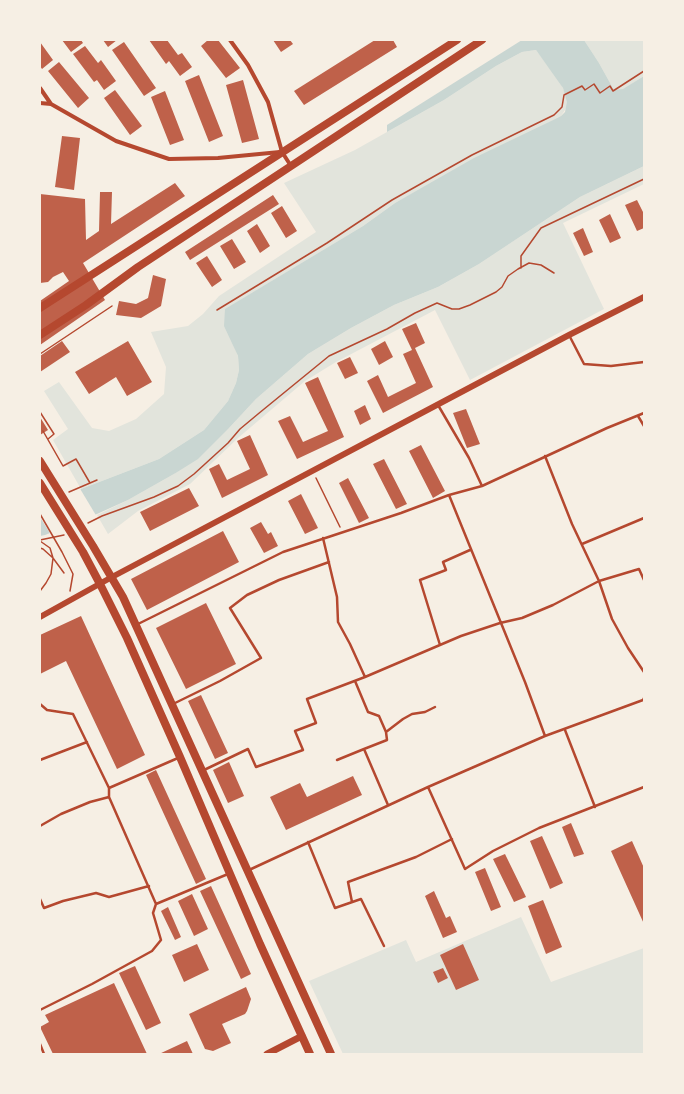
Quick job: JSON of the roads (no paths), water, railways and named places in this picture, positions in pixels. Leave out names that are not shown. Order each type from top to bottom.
[{"type":"main road","points":[[40,308],[457,40]]},
{"type":"main road","points":[[40,335],[138,267],[482,40]]},
{"type":"main road","points":[[40,461],[123,597],[246,871],[331,1054]]},
{"type":"main road","points":[[42,486],[83,552],[127,638],[260,944],[310,1054]]},
{"type":"main road","points":[[267,1054],[302,1036]]},
{"type":"street","points":[[230,40],[248,65],[268,102],[282,152],[291,166]]},
{"type":"street","points":[[40,88],[51,104]]},
{"type":"street","points":[[40,103],[51,104],[116,141],[169,159],[218,158],[282,152]]},
{"type":"street","points":[[40,617],[112,577],[313,472],[569,335],[644,297]]},
{"type":"lane","points":[[569,335],[584,364],[611,366],[644,362]]},
{"type":"lane","points":[[438,405],[469,458],[482,486]]},
{"type":"lane","points":[[136,625],[283,552],[449,495],[482,486],[545,456],[644,413]]},
{"type":"lane","points":[[638,416],[644,426]]},
{"type":"lane","points":[[545,456],[572,524],[599,581],[612,619],[628,648],[644,672]]},
{"type":"lane","points":[[449,495],[470,550],[525,682],[545,736]]},
{"type":"lane","points":[[582,544],[644,518]]},
{"type":"lane","points":[[323,538],[337,598],[338,622],[366,677]]},
{"type":"lane","points":[[440,644],[420,580],[446,570],[443,562],[470,550]]},
{"type":"lane","points":[[172,705],[261,658],[230,608],[247,595],[280,580],[329,562]]},
{"type":"lane","points":[[201,771],[248,749],[256,767],[303,750],[295,731],[316,723],[307,699],[366,677],[440,644],[500,623],[522,618],[554,605],[599,581],[639,569],[644,580]]},
{"type":"lane","points":[[337,760],[388,740],[379,716],[368,712],[365,707],[355,681]]},
{"type":"lane","points":[[246,871],[388,805],[545,736],[644,700]]},
{"type":"lane","points":[[40,704],[47,710],[73,714],[109,788],[108,797],[149,886],[156,904],[153,913],[161,940],[152,951],[92,984],[40,1010]]},
{"type":"lane","points":[[386,732],[412,714],[425,712],[435,707]]},
{"type":"lane","points":[[565,730],[594,807]]},
{"type":"lane","points":[[40,760],[86,742]]},
{"type":"lane","points":[[364,749],[388,805]]},
{"type":"lane","points":[[109,788],[180,757]]},
{"type":"lane","points":[[428,787],[465,869],[492,851],[540,828],[644,787]]},
{"type":"lane","points":[[40,821],[41,826],[61,814],[90,802],[108,797]]},
{"type":"lane","points":[[352,902],[348,882],[416,857],[452,839]]},
{"type":"lane","points":[[308,842],[335,908],[362,899],[384,946]]},
{"type":"lane","points":[[156,904],[230,872]]},
{"type":"lane","points":[[40,899],[44,908],[63,901],[96,893],[109,897],[149,886]]},
{"type":"lane","points":[[40,1044],[44,1054]]}]
